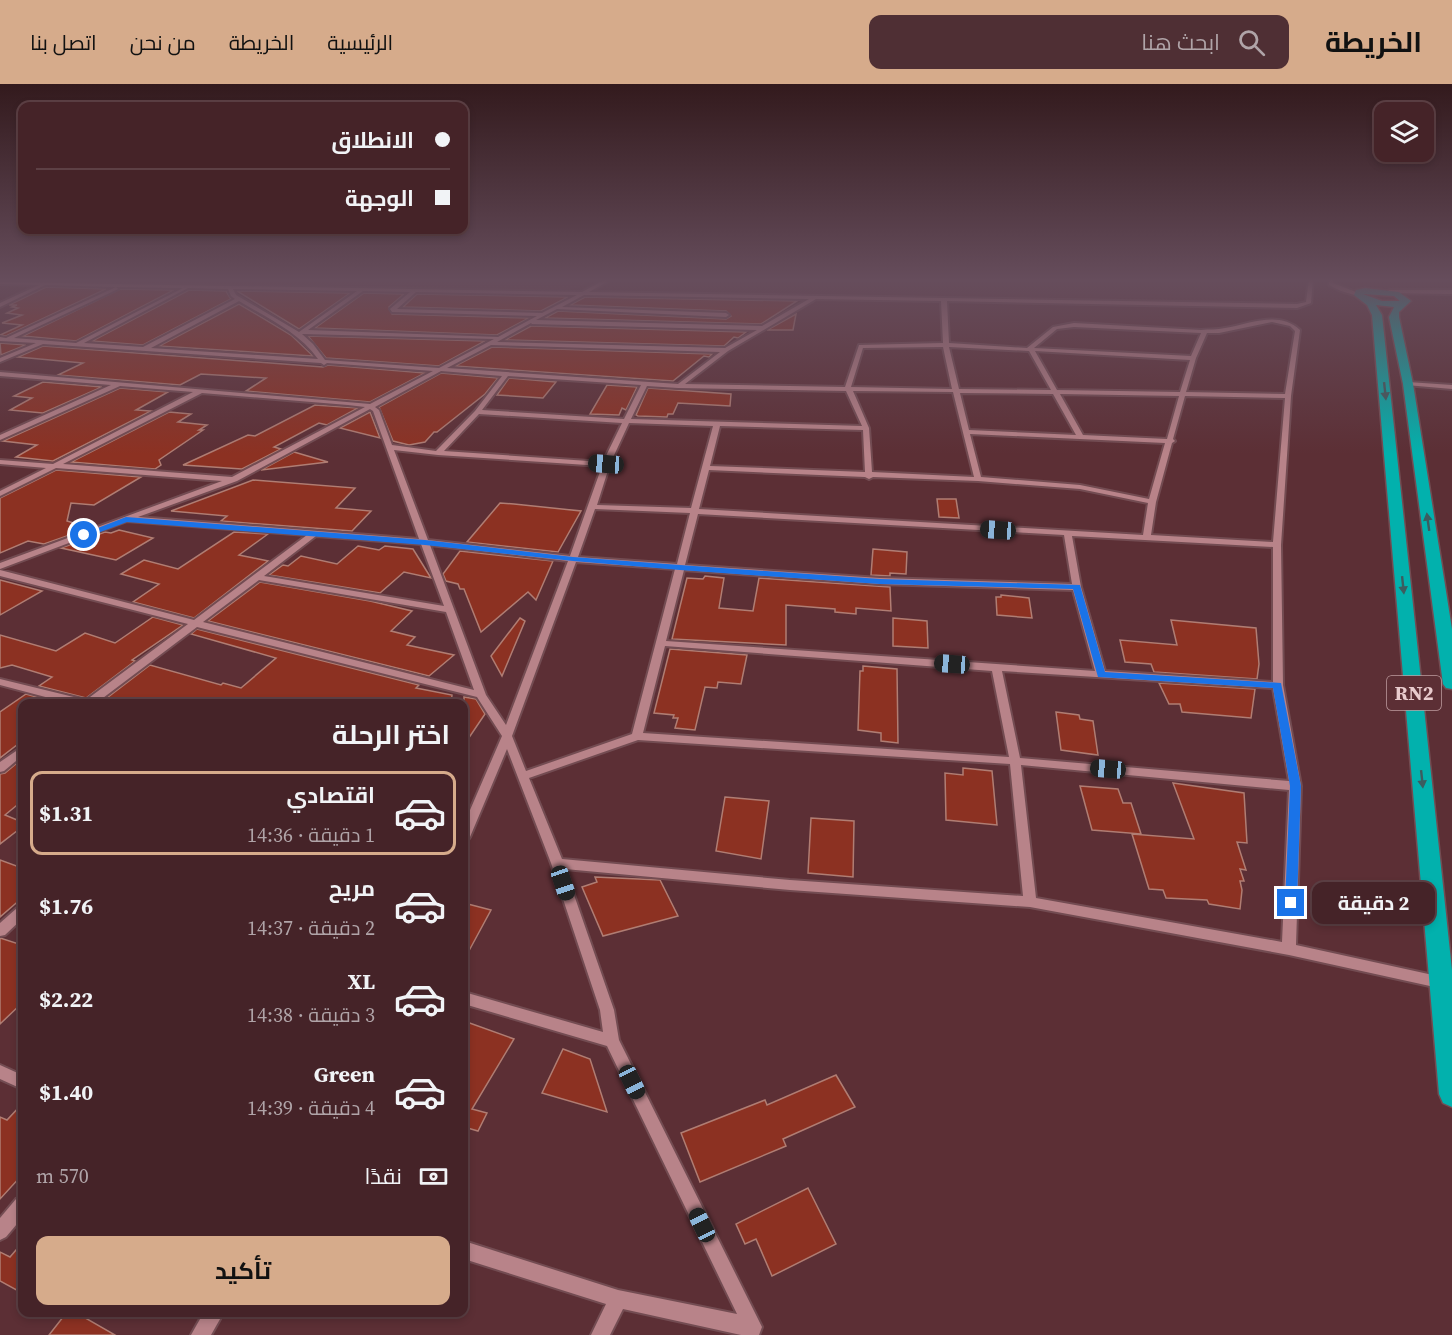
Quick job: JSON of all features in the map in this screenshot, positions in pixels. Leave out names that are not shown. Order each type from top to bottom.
[{"type":"highway","name":"RN2","points":[[1379,337],[1447,985],[1452,1094]]},
{"type":"highway","name":"RN2","points":[[1398,337],[1408,384],[1452,684]]},
{"type":"street","points":[[77,344],[90,337]]},
{"type":"street","points":[[142,350],[166,337]]},
{"type":"street","points":[[304,337],[324,363]]},
{"type":"street","points":[[473,337],[498,338]]},
{"type":"street","points":[[678,386],[747,337]]},
{"type":"street","points":[[946,337],[954,391],[967,432],[978,480]]},
{"type":"street","points":[[1030,348],[1043,337]]},
{"type":"street","points":[[1147,537],[1152,502],[1193,358],[1202,337]]},
{"type":"street","points":[[1289,949],[1295,786],[1278,685],[1277,545],[1288,396],[1297,337]]},
{"type":"street","points":[[0,567],[234,479],[498,338]]},
{"type":"street","points":[[4,339],[678,386],[1288,396]]},
{"type":"street","points":[[0,360],[43,342]]},
{"type":"street","points":[[488,343],[726,351]]},
{"type":"street","points":[[868,477],[866,428],[848,387],[861,346],[946,345],[1030,348],[1193,358]]},
{"type":"street","points":[[1030,348],[1081,437]]},
{"type":"street","points":[[438,453],[477,412],[507,373]]},
{"type":"street","points":[[0,374],[370,406],[376,410],[481,695],[507,736],[556,863],[607,1010],[612,1041],[752,1331]]},
{"type":"street","points":[[468,812],[507,736],[606,464],[645,383]]},
{"type":"street","points":[[0,438],[119,384]]},
{"type":"street","points":[[1408,384],[1452,387]]},
{"type":"street","points":[[0,494],[201,391]]},
{"type":"street","points":[[477,412],[625,421],[866,428]]},
{"type":"street","points":[[637,736],[717,424]]},
{"type":"street","points":[[967,432],[1171,441]]},
{"type":"street","points":[[390,447],[438,453],[606,464]]},
{"type":"street","points":[[0,462],[234,479]]},
{"type":"street","points":[[706,468],[868,477],[978,480],[1080,487],[1152,502]]},
{"type":"street","points":[[592,507],[1277,545]]},
{"type":"street","points":[[126,519],[425,542],[573,559],[680,567],[880,581],[1077,587]]},
{"type":"street","points":[[94,699],[314,534]]},
{"type":"street","points":[[1068,534],[1077,587],[1101,675]]},
{"type":"street","points":[[0,573],[481,695]]},
{"type":"street","points":[[257,576],[450,610]]},
{"type":"street","points":[[660,643],[996,668],[1278,685]]},
{"type":"street","points":[[996,668],[1015,761],[1030,902]]},
{"type":"street","points":[[0,682],[67,699]]},
{"type":"street","points":[[523,776],[637,736],[1015,761],[1295,786]]},
{"type":"street","points":[[0,768],[18,754]]},
{"type":"street","points":[[556,863],[790,885],[1030,902],[1289,949],[1447,985]]},
{"type":"street","points":[[0,931],[18,915]]},
{"type":"street","points":[[468,999],[612,1041]]},
{"type":"street","points":[[0,1072],[18,1080]]},
{"type":"street","points":[[0,1231],[18,1210]]},
{"type":"street","points":[[468,1251],[618,1299],[752,1331]]},
{"type":"street","points":[[600,1335],[618,1299]]},
{"type":"street","points":[[200,1335],[212,1317]]},
{"type":"building","points":[[38,337],[83,337],[76,341]]},
{"type":"building","points":[[99,337],[158,337],[143,345],[92,341]]},
{"type":"building","points":[[175,337],[293,337],[313,356],[159,346]]},
{"type":"building","points":[[309,337],[485,341],[439,366],[326,358]]},
{"type":"building","points":[[510,337],[734,337],[724,346],[505,340]]},
{"type":"building","points":[[0,343],[26,345],[1,355]]},
{"type":"building","points":[[43,346],[425,373],[370,402],[246,391],[266,378],[201,374],[180,385],[58,375],[83,363],[18,357]]},
{"type":"building","points":[[492,347],[712,354],[709,357],[704,356],[673,381],[455,366]]},
{"type":"building","points":[[441,373],[498,378],[485,394],[434,432],[425,442],[409,445],[393,441],[379,407]]},
{"type":"building","points":[[509,378],[556,382],[543,398],[497,395]]},
{"type":"building","points":[[43,382],[102,387],[43,413],[10,410],[32,398],[14,396]]},
{"type":"building","points":[[607,385],[637,387],[626,410],[622,408],[619,415],[590,414]]},
{"type":"building","points":[[120,388],[168,392],[136,410],[151,411],[53,461],[16,457],[37,445],[3,441]]},
{"type":"building","points":[[648,388],[731,394],[730,406],[678,403],[673,414],[668,414],[667,417],[638,416],[636,415]]},
{"type":"building","points":[[315,405],[358,408],[327,425],[319,423],[274,447],[281,449],[242,469],[183,465],[248,435],[255,436]]},
{"type":"building","points":[[169,412],[191,414],[178,422],[207,425],[159,460],[161,465],[155,469],[71,462]]},
{"type":"building","points":[[370,412],[380,438],[340,428]]},
{"type":"building","points":[[294,452],[328,462],[261,470]]},
{"type":"building","points":[[56,470],[141,477],[94,505],[71,503],[67,521],[90,528],[44,544],[28,541],[0,553],[0,498]]},
{"type":"building","points":[[253,480],[355,488],[336,508],[371,511],[352,531],[221,521],[227,516],[171,511]]},
{"type":"building","points":[[937,499],[956,499],[959,518],[939,517]]},
{"type":"building","points":[[500,503],[581,511],[558,552],[467,542]]},
{"type":"building","points":[[119,530],[153,538],[116,560],[61,548],[105,532],[111,533]]},
{"type":"building","points":[[234,532],[268,534],[239,555],[268,561],[194,618],[133,602],[159,584],[121,574],[144,560],[178,569]]},
{"type":"building","points":[[358,546],[379,550],[385,546],[413,549],[431,578],[404,572],[380,593],[269,575],[283,565],[288,566],[301,556],[337,564]]},
{"type":"building","points":[[873,549],[907,552],[906,574],[871,575]]},
{"type":"building","points":[[460,551],[553,561],[536,600],[528,592],[481,632],[464,589],[460,589],[458,584],[446,581],[443,574]]},
{"type":"building","points":[[705,576],[724,578],[719,608],[753,611],[759,578],[890,587],[891,611],[856,608],[856,614],[835,612],[835,609],[786,605],[786,645],[672,639],[687,578],[703,579]]},
{"type":"building","points":[[0,580],[42,591],[0,615]]},
{"type":"building","points":[[260,582],[370,601],[412,611],[391,631],[415,637],[407,645],[454,655],[429,676],[208,621]]},
{"type":"building","points":[[1001,595],[1029,598],[1032,618],[997,615],[996,597],[1001,597]]},
{"type":"building","points":[[153,617],[183,625],[132,660],[135,661],[86,698],[39,686],[52,677],[12,665],[0,668],[0,635],[56,651],[85,633],[115,643]]},
{"type":"building","points":[[520,618],[525,621],[502,676],[491,656]]},
{"type":"building","points":[[893,618],[927,621],[928,648],[893,646]]},
{"type":"building","points":[[1171,620],[1256,628],[1259,664],[1257,679],[1154,672],[1151,664],[1125,662],[1120,640],[1177,645]]},
{"type":"building","points":[[197,629],[419,685],[416,688],[452,695],[452,699],[106,699],[150,665],[221,685],[223,683],[241,688],[276,658],[191,634]]},
{"type":"building","points":[[670,649],[747,655],[741,684],[718,682],[717,688],[705,687],[695,730],[675,728],[678,718],[673,718],[674,715],[654,713]]},
{"type":"building","points":[[863,666],[897,669],[898,743],[881,741],[881,733],[858,730],[860,671],[863,671]]},
{"type":"building","points":[[1159,683],[1255,689],[1251,718],[1182,712],[1180,704],[1169,704]]},
{"type":"building","points":[[26,694],[44,699],[19,699]]},
{"type":"building","points":[[464,697],[476,699],[485,714],[468,739],[468,699]]},
{"type":"building","points":[[18,700],[18,744],[0,758],[0,712]]},
{"type":"building","points":[[1056,712],[1079,715],[1080,719],[1093,721],[1098,755],[1061,750]]},
{"type":"building","points":[[18,763],[18,804],[5,815],[18,820],[18,830],[0,844],[0,774]]},
{"type":"building","points":[[963,768],[992,771],[997,825],[946,820],[945,773],[963,775]]},
{"type":"building","points":[[1173,783],[1244,793],[1247,843],[1237,842],[1246,870],[1240,869],[1244,881],[1240,881],[1242,890],[1240,909],[1209,904],[1207,900],[1166,898],[1163,890],[1149,889],[1132,834],[1194,839]]},
{"type":"building","points":[[1080,786],[1118,789],[1123,803],[1131,803],[1141,834],[1092,830]]},
{"type":"building","points":[[725,797],[769,801],[761,859],[716,851]]},
{"type":"building","points":[[811,818],[854,821],[853,877],[808,873]]},
{"type":"building","points":[[0,860],[18,867],[18,901],[0,917]]},
{"type":"building","points":[[595,877],[660,880],[678,916],[603,936],[582,887],[597,882]]},
{"type":"building","points":[[468,904],[491,910],[468,953]]},
{"type":"building","points":[[0,938],[18,944],[18,1007],[0,1024]]},
{"type":"building","points":[[468,1022],[514,1039],[472,1109],[487,1113],[478,1131],[468,1128]]},
{"type":"building","points":[[563,1049],[590,1059],[607,1112],[542,1093]]},
{"type":"building","points":[[836,1075],[855,1107],[783,1139],[786,1146],[700,1182],[681,1133],[765,1100],[767,1105]]},
{"type":"building","points":[[18,1108],[18,1179],[0,1199],[0,1117],[7,1120]]},
{"type":"building","points":[[808,1188],[836,1244],[772,1276],[756,1239],[745,1244],[736,1224]]},
{"type":"building","points":[[18,1248],[18,1291],[0,1281],[0,1252],[10,1257]]},
{"type":"building","points":[[63,1317],[84,1317],[115,1335],[49,1335]]},
{"type":"route","points":[[84,535],[126,519],[425,542],[573,559],[680,567],[880,581],[1077,587],[1101,675],[1278,685],[1295,786],[1291,903]]}]
